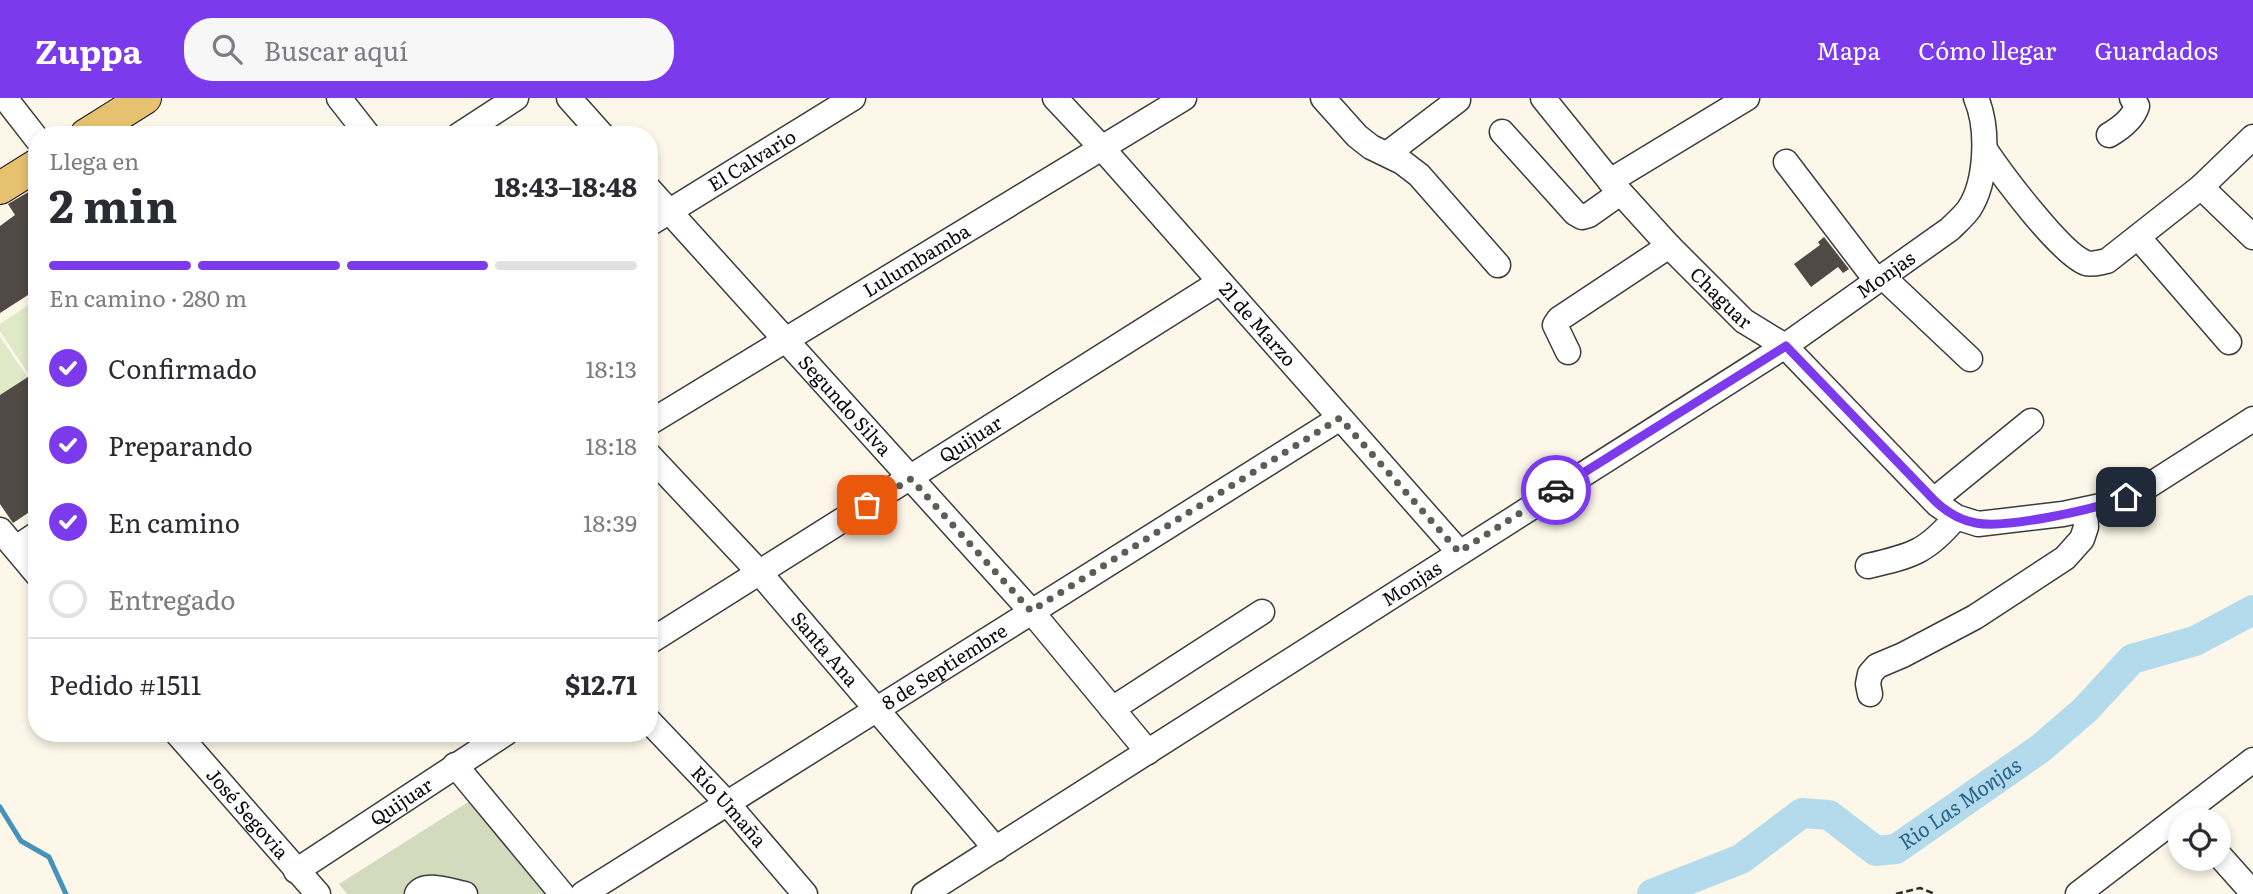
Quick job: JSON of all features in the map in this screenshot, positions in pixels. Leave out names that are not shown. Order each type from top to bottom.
[{"type":"main road","points":[[100,126],[145,98]]},
{"type":"main road","points":[[0,188],[28,171]]},
{"type":"street","points":[[5,98],[28,127]]},
{"type":"street","points":[[339,98],[361,126]]},
{"type":"street","points":[[473,126],[516,98]]},
{"type":"street","points":[[569,98],[594,126]]},
{"type":"street","name":"El Calvario","points":[[659,217],[853,98]]},
{"type":"street","name":"21 de Marzo","points":[[1055,98],[1459,552]]},
{"type":"street","name":"Lulumbamba","points":[[658,418],[1184,98]]},
{"type":"street","points":[[1323,98],[1357,136],[1419,175],[1498,265]]},
{"type":"street","name":"Chaguar","points":[[1543,98],[1615,187],[1669,246],[1744,321],[1786,346],[1934,500],[1956,517],[1978,524],[2009,522],[2110,504],[2142,490],[2253,419]]},
{"type":"street","points":[[1502,132],[1574,213],[1582,217],[1589,215],[1615,187],[1747,98]]},
{"type":"street","name":"Monjas","points":[[924,894],[1786,346],[1950,229],[1969,208],[1986,151],[1980,107],[1976,98]]},
{"type":"street","points":[[2109,135],[2121,128],[2136,110],[2137,106],[2132,98]]},
{"type":"street","points":[[1387,155],[1458,100]]},
{"type":"street","points":[[1986,151],[2008,183],[2071,255],[2088,264],[2108,261],[2201,187],[2253,137]]},
{"type":"street","points":[[1786,162],[1879,278],[1970,359]]},
{"type":"street","points":[[2201,187],[2253,237]]},
{"type":"street","name":"Segundo Silva","points":[[659,217],[786,341],[1031,611],[1148,752]]},
{"type":"street","points":[[2138,237],[2230,341]]},
{"type":"street","points":[[1568,352],[1555,325],[1559,319],[1669,246]]},
{"type":"street","name":"Quijuar","points":[[658,636],[1220,282]]},
{"type":"street","name":"8 de Septiembre","points":[[583,894],[1340,418]]},
{"type":"street","points":[[1934,500],[2031,421]]},
{"type":"street","name":"Santa Ana","points":[[658,464],[759,572],[996,849]]},
{"type":"street","points":[[1870,694],[1870,674],[1877,666],[1975,617],[2065,558],[2082,539],[2086,527],[2085,510]]},
{"type":"street","points":[[1868,566],[1904,558],[1923,550],[1943,533],[1956,517]]},
{"type":"street","points":[[18,537],[28,556]]},
{"type":"street","points":[[1112,709],[1262,612]]},
{"type":"street","name":"Río Umaña","points":[[658,730],[727,803],[805,894]]},
{"type":"street","name":"José Segovia","points":[[185,742],[318,894]]},
{"type":"street","name":"Quijuar","points":[[296,871],[492,742]]},
{"type":"street","points":[[2198,808],[2253,760]]},
{"type":"street","points":[[455,765],[554,892]]},
{"type":"street","points":[[2078,894],[2168,831]]},
{"type":"street","points":[[2231,868],[2253,893]]},
{"type":"street","points":[[429,892],[465,894]]},
{"type":"path","points":[[1896,894],[1920,888],[1936,894]]},
{"type":"green space","points":[[28,305],[28,373],[0,331],[0,324]]},
{"type":"green space","points":[[0,337],[28,378],[28,387],[0,405]]},
{"type":"green space","points":[[473,799],[556,894],[347,894],[339,884]]},
{"type":"building","points":[[28,192],[28,295],[0,313],[0,226],[15,215],[8,204]]},
{"type":"building","points":[[1824,237],[1849,269],[1843,273],[1838,267],[1811,287],[1794,264],[1820,245],[1818,242]]},
{"type":"building","points":[[28,377],[28,513],[13,523],[0,504],[0,395]]},
{"type":"waterway","name":"Rio Las Monjas","points":[[1652,894],[1741,859],[1802,813],[1829,815],[1876,851],[1896,849],[2041,748],[2085,710],[2132,659],[2195,641],[2253,610]]},
{"type":"waterway","points":[[0,807],[21,841],[49,857],[66,894]]},
{"type":"way so far","points":[[867,505],[911,479],[1031,611],[1340,418],[1459,552],[1556,490]]},
{"type":"route","points":[[1556,490],[1786,346],[1934,500],[1956,517],[1978,524],[2009,522],[2085,510],[2126,497]]}]
